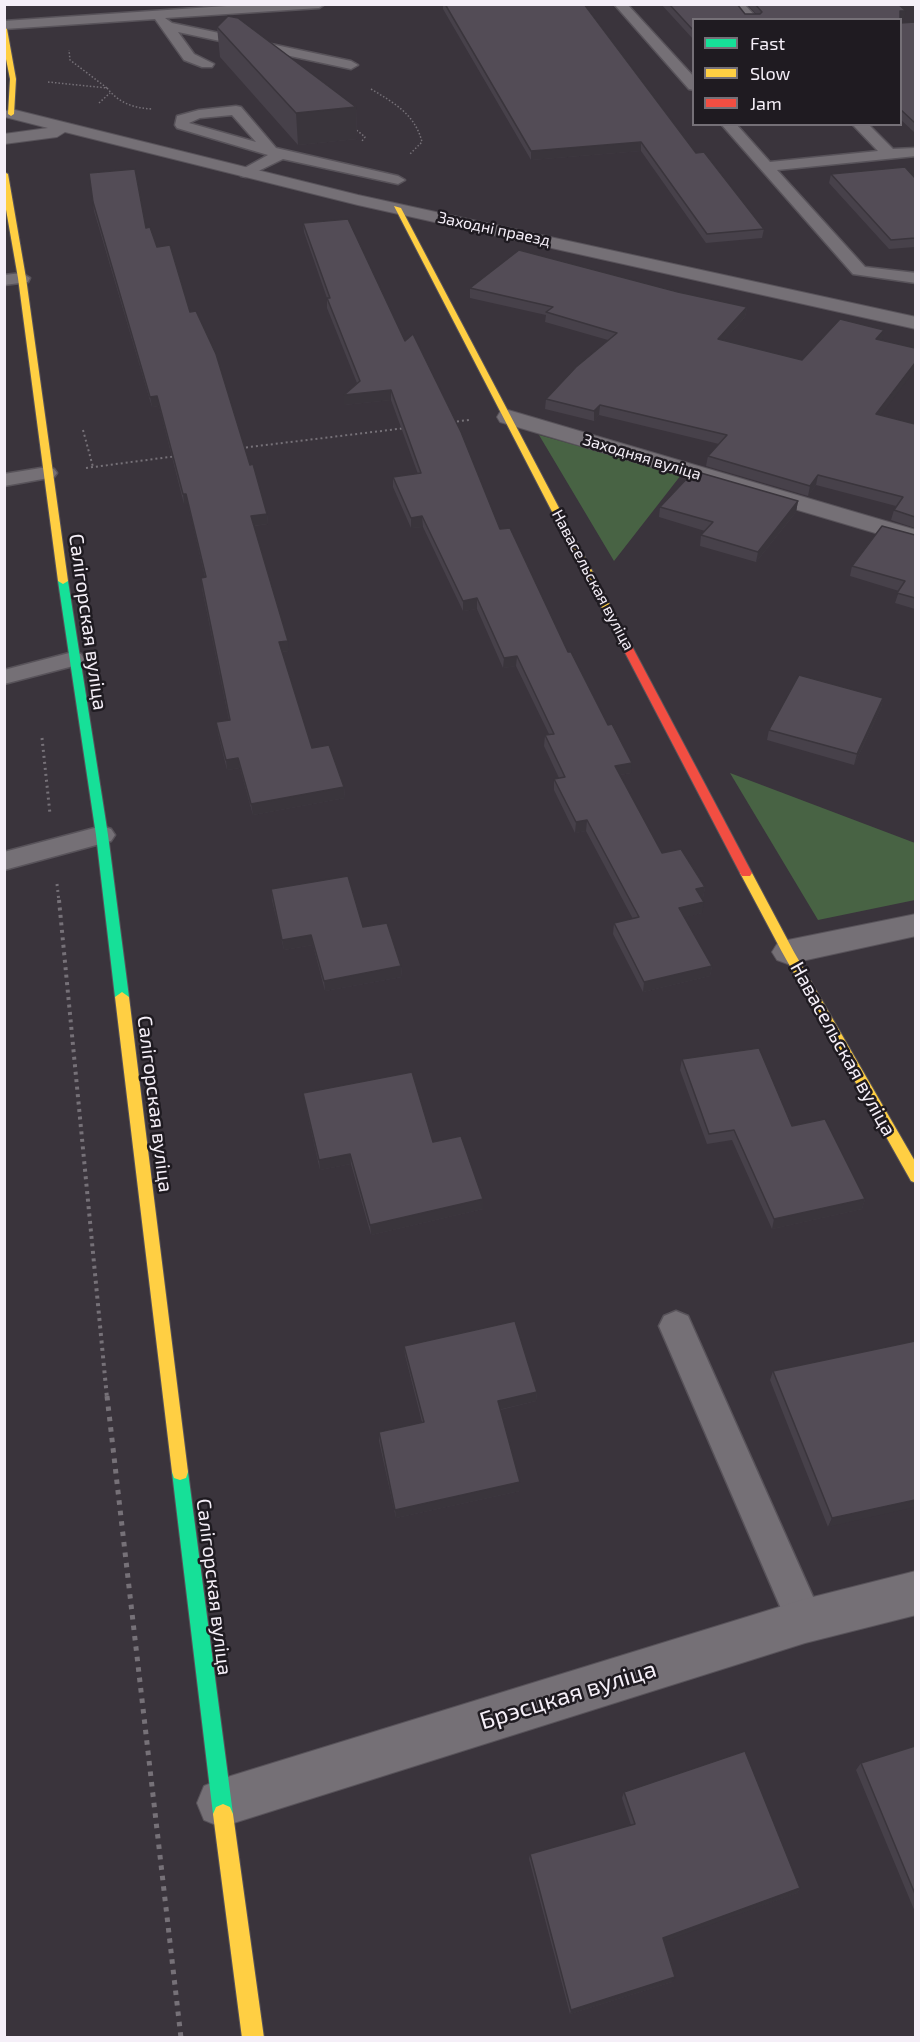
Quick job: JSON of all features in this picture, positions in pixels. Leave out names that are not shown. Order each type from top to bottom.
[{"type":"main road","points":[[4,27],[6,53],[13,79],[8,113],[17,122],[17,128],[4,139]]},
{"type":"main road","name":"Салігорская вуліца","points":[[4,176],[22,278],[73,659],[102,834],[221,1803],[253,2037]]},
{"type":"main road","name":"Навасельская вуліца","points":[[397,208],[788,952],[915,1177]]},
{"type":"street","name":"Заходні праезд","points":[[8,113],[397,208],[915,323]]},
{"type":"street","points":[[4,139],[74,130]]},
{"type":"street","name":"Заходняя вуліца","points":[[507,416],[915,538]]},
{"type":"street","name":"Навасельская вуліца","points":[[788,952],[915,925]]},
{"type":"street","name":"Брэсцкая вуліца","points":[[221,1803],[805,1621],[915,1593]]},
{"type":"lane","points":[[4,27],[319,4]]},
{"type":"lane","points":[[620,4],[692,85]]},
{"type":"lane","points":[[737,4],[751,18]]},
{"type":"lane","points":[[153,15],[168,26],[189,57],[207,64]]},
{"type":"lane","points":[[168,26],[351,65]]},
{"type":"lane","points":[[663,52],[683,50]]},
{"type":"lane","points":[[275,152],[236,110],[198,114],[183,119],[182,126],[275,152],[398,180]]},
{"type":"lane","points":[[730,126],[859,271],[915,278]]},
{"type":"lane","points":[[861,126],[889,154]]},
{"type":"lane","points":[[246,172],[275,152]]},
{"type":"lane","points":[[767,167],[915,153]]},
{"type":"lane","points":[[4,280],[22,278]]},
{"type":"lane","points":[[4,480],[47,473]]},
{"type":"lane","points":[[4,677],[73,659]]},
{"type":"lane","points":[[4,861],[102,834]]},
{"type":"lane","points":[[676,1326],[805,1621]]},
{"type":"path","points":[[369,87],[410,114],[420,130],[422,142],[413,152],[404,156]]},
{"type":"path","points":[[107,88],[132,108],[154,109]]},
{"type":"path","points":[[348,123],[365,136],[357,147]]},
{"type":"path","points":[[447,423],[507,416]]},
{"type":"path","points":[[234,449],[412,427]]},
{"type":"path","points":[[47,473],[187,455]]},
{"type":"path","points":[[34,669],[54,848],[112,1448],[181,2037]]},
{"type":"green space","points":[[539,435],[681,475],[614,561]]},
{"type":"green space","points":[[730,773],[915,843],[915,900],[818,920]]},
{"type":"building","points":[[445,4],[584,4],[696,153],[704,152],[764,229],[707,234],[641,142],[531,151]]},
{"type":"building","points":[[669,4],[737,4],[745,14],[762,12],[755,4],[898,4],[906,11],[900,11],[900,18],[692,18],[692,29]]},
{"type":"building","points":[[228,16],[238,18],[356,107],[296,113],[217,27]]},
{"type":"building","points":[[915,22],[915,123],[902,111],[902,23]]},
{"type":"building","points":[[905,167],[915,178],[915,238],[891,240],[831,174]]},
{"type":"building","points":[[135,169],[146,228],[150,227],[157,247],[170,245],[190,312],[196,311],[216,354],[250,465],[253,464],[267,514],[251,516],[288,641],[279,642],[312,748],[329,745],[344,787],[251,804],[238,758],[226,760],[216,722],[230,720],[201,578],[206,577],[186,494],[183,494],[157,396],[150,397],[93,202],[89,173]]},
{"type":"building","points":[[348,219],[405,341],[413,334],[461,432],[500,529],[510,528],[568,652],[571,652],[608,725],[612,724],[632,763],[615,766],[662,853],[681,849],[705,887],[696,889],[704,902],[679,908],[712,966],[644,982],[614,923],[639,917],[587,820],[576,822],[554,779],[565,777],[545,735],[554,734],[517,656],[504,658],[477,598],[463,601],[422,516],[411,518],[393,477],[421,473],[391,390],[344,395],[360,381],[327,298],[330,298],[303,223]]},
{"type":"building","points":[[519,250],[678,292],[747,307],[718,339],[802,360],[840,319],[884,330],[876,339],[915,348],[915,363],[876,414],[915,424],[915,517],[894,510],[903,497],[818,475],[810,486],[708,456],[727,435],[600,405],[594,411],[546,399],[576,367],[617,333],[546,312],[553,307],[470,288]]},
{"type":"building","points":[[694,471],[798,501],[758,552],[701,535],[713,522],[660,507]]},
{"type":"building","points":[[882,526],[915,535],[915,598],[897,593],[905,581],[852,566]]},
{"type":"building","points":[[799,675],[883,698],[857,754],[769,730]]},
{"type":"building","points":[[348,876],[363,927],[387,923],[401,966],[324,981],[311,935],[282,940],[271,889]]},
{"type":"building","points":[[759,1048],[792,1126],[825,1119],[865,1199],[774,1219],[734,1130],[709,1134],[682,1059]]},
{"type":"building","points":[[412,1072],[433,1142],[461,1136],[483,1199],[370,1225],[350,1154],[319,1160],[303,1093]]},
{"type":"building","points":[[515,1321],[537,1392],[498,1401],[520,1482],[395,1510],[379,1432],[424,1422],[404,1346]]},
{"type":"building","points":[[915,1341],[915,1500],[832,1518],[773,1371]]},
{"type":"building","points":[[915,1746],[915,1894],[861,1763]]},
{"type":"building","points":[[745,1751],[800,1888],[663,1938],[675,1977],[571,2010],[530,1854],[635,1824],[624,1792]]},
{"type":"traffic: fast","points":[[63,581],[102,835],[122,997]]},
{"type":"traffic: fast","points":[[180,1472],[223,1814]]},
{"type":"traffic: slow","points":[[4,29],[13,79],[11,114]]},
{"type":"traffic: slow","points":[[4,174],[22,278],[63,581]]},
{"type":"traffic: slow","points":[[397,208],[612,618]]},
{"type":"traffic: slow","points":[[746,873],[788,952],[916,1177]]},
{"type":"traffic: slow","points":[[122,997],[180,1472]]},
{"type":"traffic: slow","points":[[223,1814],[253,2038]]},
{"type":"traffic: jam","points":[[612,618],[746,873]]}]
